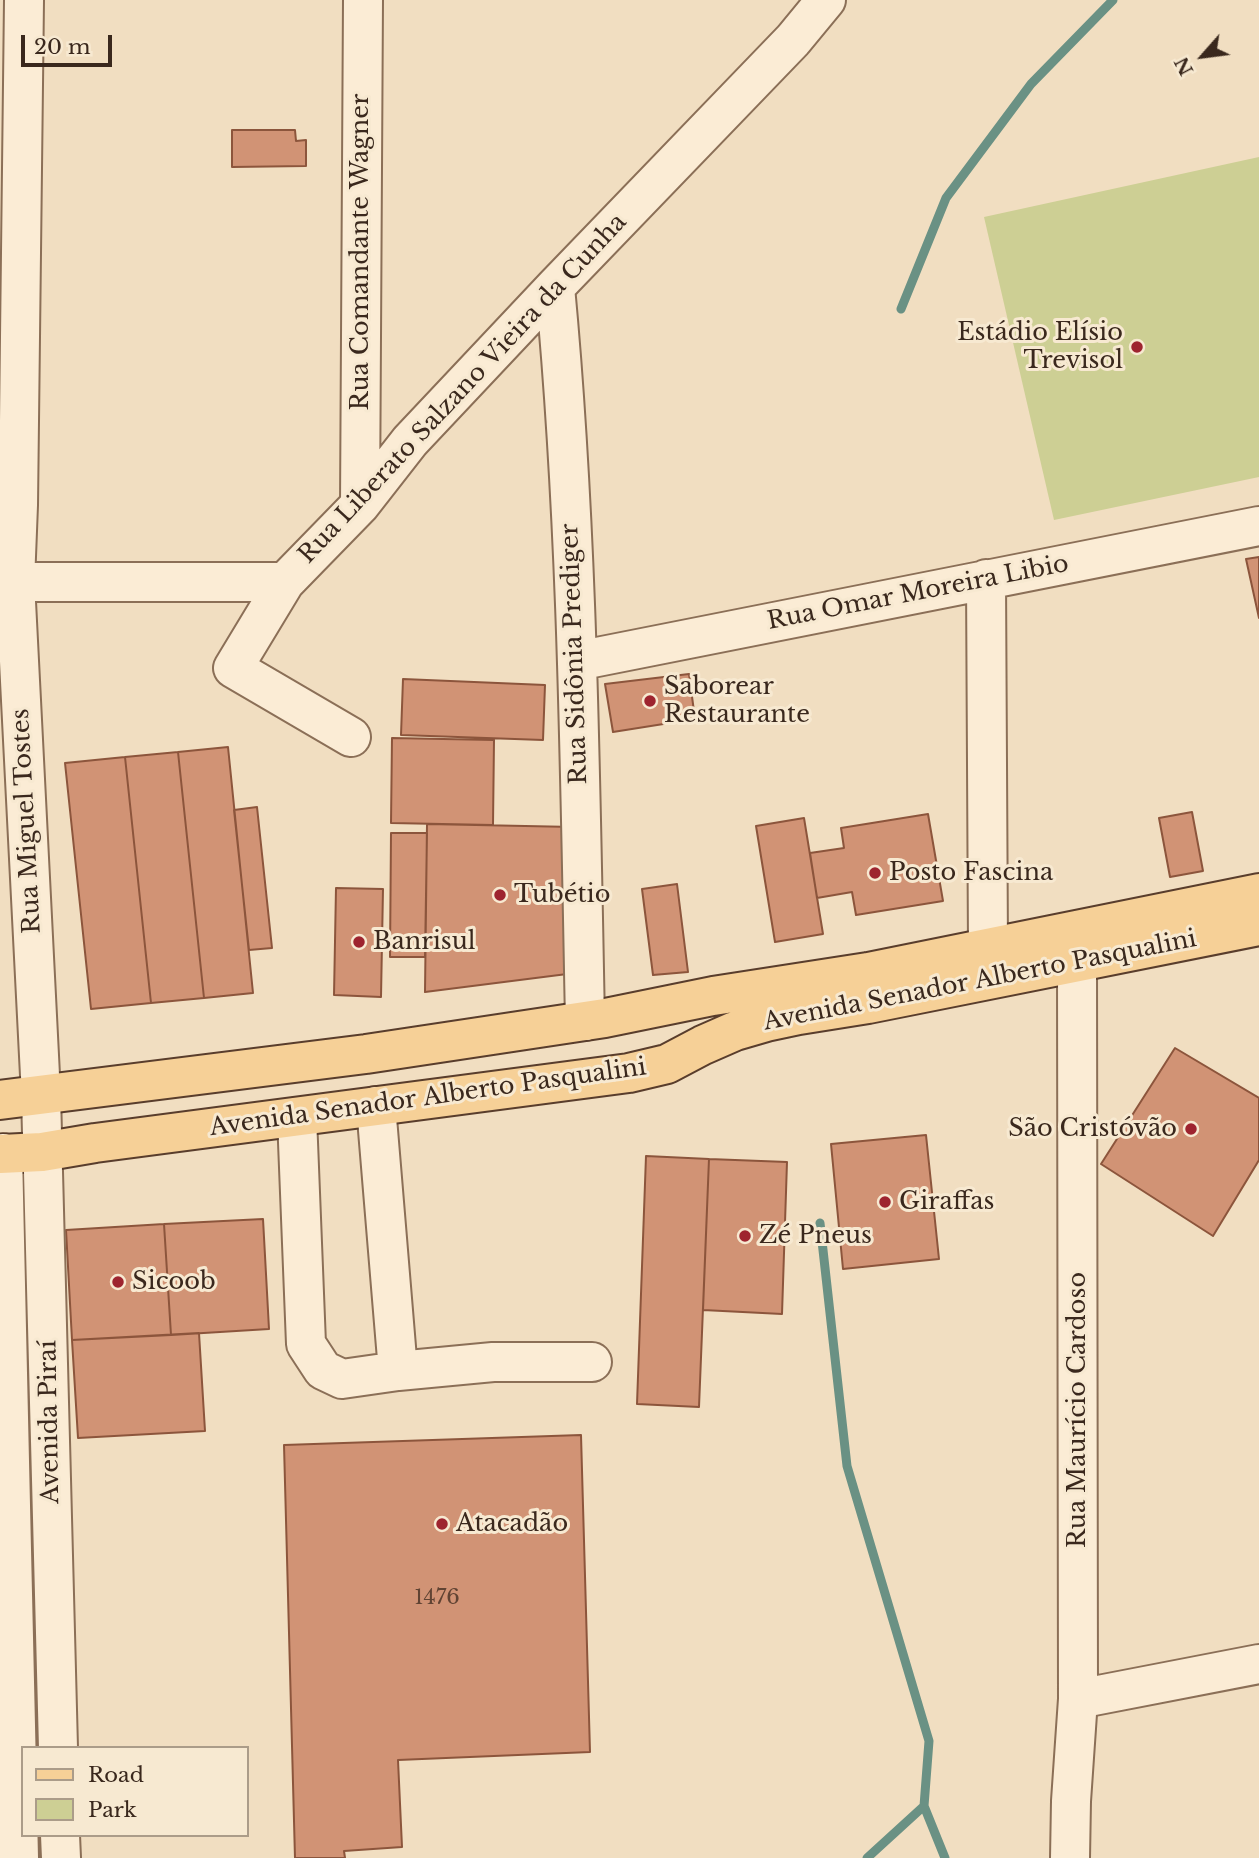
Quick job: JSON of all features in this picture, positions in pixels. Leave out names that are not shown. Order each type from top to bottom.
[{"type":"main road","name":"Avenida Senador Alberto Pasqualini","points":[[1,1142],[42,1121],[366,1054],[585,1021],[713,996],[868,972],[1259,893]]},
{"type":"main road","name":"Avenida Senador Alberto Pasqualini","points":[[0,1100],[95,1143],[629,1073],[667,1064],[735,1031],[766,1022],[1259,926]]},
{"type":"main road","points":[[585,1021],[587,1051],[596,1065],[612,1075]]},
{"type":"main road","points":[[1,1142],[42,1121]]},
{"type":"street","name":"Rua Miguel Tostes","points":[[24,0],[9,505],[42,1121]]},
{"type":"street","name":"Rua Comandante Wagner","points":[[360,505],[363,0]]},
{"type":"street","points":[[793,40],[794,0]]},
{"type":"street","name":"Rua Liberato Salzano Vieira da Cunha","points":[[15,582],[285,582],[360,505],[410,441],[793,40],[826,0]]},
{"type":"street","name":"Rua Sidônia Prediger","points":[[555,287],[563,374],[577,661],[585,1021]]},
{"type":"street","name":"Rua Omar Moreira Libio","points":[[577,661],[1259,526]]},
{"type":"street","points":[[986,579],[988,948]]},
{"type":"street","points":[[285,582],[233,668],[351,737]]},
{"type":"street","name":"Rua Maurício Cardoso","points":[[1070,1858],[1070,1801],[1078,1699],[1077,962]]},
{"type":"street","points":[[376,1105],[398,1371]]},
{"type":"street","points":[[297,1117],[306,1344],[323,1370],[342,1379],[494,1362],[592,1362]]},
{"type":"street","name":"Avenida Piraí","points":[[42,1121],[58,1746]]},
{"type":"street","name":"Avenida Piraí","points":[[1,1142],[7,1655],[19,1858]]},
{"type":"street","points":[[1078,1699],[1259,1664]]},
{"type":"street","points":[[60,1837],[61,1858]]},
{"type":"green space","name":"Estádio Elísio Trevisol","points":[[1259,157],[1259,477],[1054,520],[984,217]]},
{"type":"building","points":[[232,130],[295,130],[296,141],[306,140],[306,166],[232,167]]},
{"type":"building","points":[[1259,557],[1259,618],[1246,559]]},
{"type":"building","name":"Saborear Restaurante","points":[[689,674],[695,719],[613,732],[605,684]]},
{"type":"building","points":[[403,679],[545,685],[543,740],[401,735]]},
{"type":"building","points":[[392,738],[494,740],[493,825],[391,823]]},
{"type":"building","points":[[228,747],[253,993],[204,998],[178,752]]},
{"type":"building","points":[[178,752],[204,998],[151,1003],[125,757]]},
{"type":"building","points":[[125,757],[151,1003],[91,1009],[65,763]]},
{"type":"building","points":[[257,807],[272,948],[249,950],[234,810]]},
{"type":"building","points":[[1192,812],[1203,871],[1170,877],[1159,818]]},
{"type":"building","name":"Posto Fascina","points":[[928,814],[943,901],[856,915],[852,892],[817,898],[810,853],[844,848],[841,828]]},
{"type":"building","points":[[804,818],[823,934],[775,942],[756,826]]},
{"type":"building","name":"Tubétio","points":[[427,824],[574,827],[575,973],[425,992]]},
{"type":"building","points":[[391,833],[427,833],[425,957],[390,957]]},
{"type":"building","points":[[677,884],[688,972],[653,975],[642,889]]},
{"type":"building","name":"Banrisul","points":[[336,888],[383,889],[381,997],[334,995]]},
{"type":"building","name":"São Cristóvão","points":[[1175,1048],[1259,1098],[1259,1160],[1213,1236],[1101,1164]]},
{"type":"building","name":"Giraffas","points":[[926,1135],[939,1259],[843,1269],[831,1144]]},
{"type":"building","points":[[646,1156],[709,1159],[699,1407],[637,1404]]},
{"type":"building","name":"Zé Pneus","points":[[709,1159],[787,1162],[782,1314],[703,1310]]},
{"type":"building","points":[[263,1219],[269,1329],[171,1335],[164,1224]]},
{"type":"building","name":"Sicoob","points":[[164,1224],[171,1335],[72,1340],[66,1230]]},
{"type":"building","points":[[199,1333],[205,1431],[78,1438],[72,1340]]},
{"type":"building","points":[[581,1435],[590,1752],[398,1760],[402,1847],[344,1851],[345,1858],[295,1858],[284,1445]]},
{"type":"waterway","points":[[901,309],[946,198],[1031,84],[1113,0]]},
{"type":"waterway","points":[[820,1223],[847,1466],[929,1741],[924,1806],[945,1858]]},
{"type":"waterway","points":[[867,1858],[924,1806]]},
{"type":"place","name":"Estádio Elísio Trevisol","points":[[1137,347]]},
{"type":"place","name":"Saborear Restaurante","points":[[650,701]]},
{"type":"place","name":"Posto Fascina","points":[[875,873]]},
{"type":"place","name":"Tubétio","points":[[500,895]]},
{"type":"place","name":"Banrisul","points":[[359,942]]},
{"type":"place","name":"São Cristóvão","points":[[1191,1129]]},
{"type":"place","name":"Giraffas","points":[[885,1202]]},
{"type":"place","name":"Zé Pneus","points":[[745,1236]]},
{"type":"place","name":"Sicoob","points":[[118,1282]]},
{"type":"place","name":"Atacadão","points":[[442,1524]]}]
